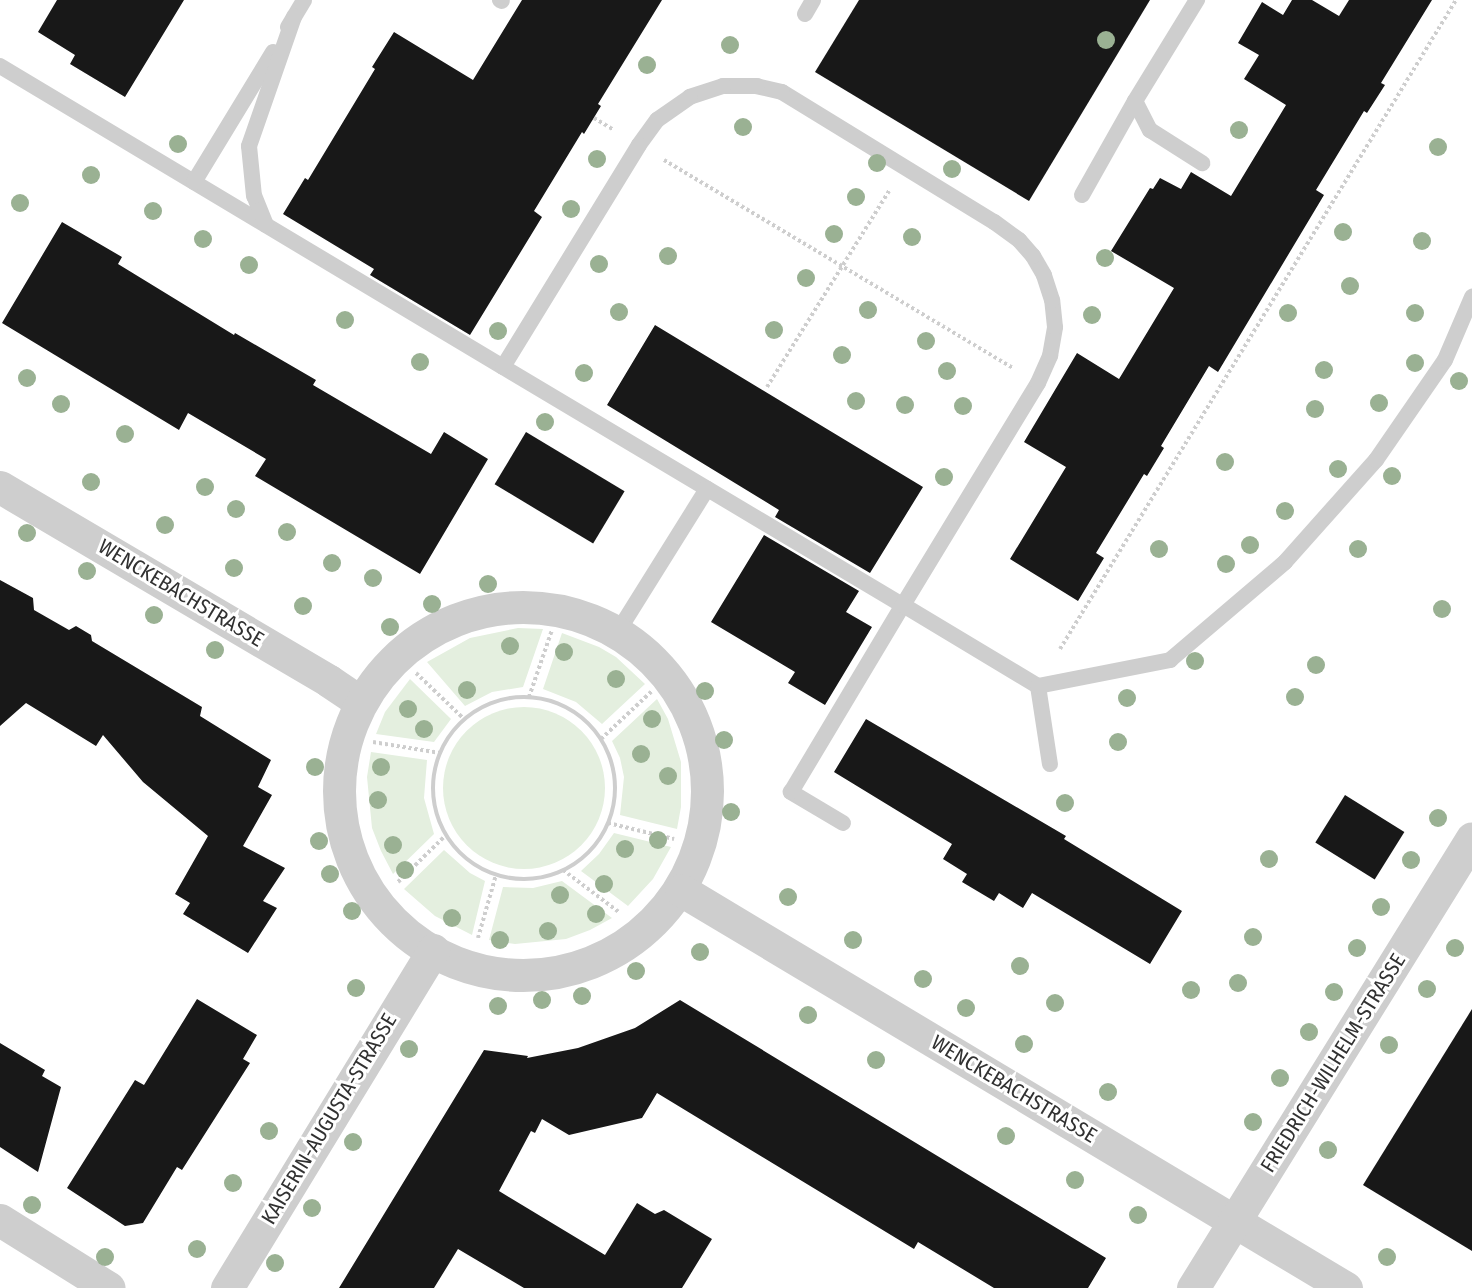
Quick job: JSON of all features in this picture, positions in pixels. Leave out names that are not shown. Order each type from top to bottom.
[{"type":"street","name":"WENCKEBACHSTRASSE","points":[[0,486],[329,681],[360,702]]},
{"type":"street","points":[[535,607],[581,616],[617,633],[640,650],[668,678],[683,702],[704,757],[705,817],[701,846],[694,868],[665,912],[645,931],[615,952],[582,966],[546,974],[510,974],[471,967],[433,950],[393,921],[377,902],[359,873],[346,841],[340,807],[339,772],[346,737],[360,702],[377,677],[397,656],[431,634],[462,619],[495,610],[535,607]]},
{"type":"street","name":"FRIEDRICH-WILHELM-STRASSE","points":[[1193,1288],[1472,838]]},
{"type":"street","name":"WENCKEBACHSTRASSE","points":[[681,890],[1346,1288]]},
{"type":"street","name":"KAISERIN-AUGUSTA-STRASSE","points":[[226,1288],[433,950]]},
{"type":"street","points":[[0,1220],[109,1288]]},
{"type":"lane","points":[[194,182],[304,0]]},
{"type":"lane","points":[[1082,195],[1135,101],[1197,0]]},
{"type":"lane","points":[[266,225],[254,196],[249,146],[294,18]]},
{"type":"lane","points":[[0,66],[1038,686],[1170,660],[1285,562],[1376,460],[1445,360],[1472,297]]},
{"type":"lane","points":[[503,368],[639,145],[657,120],[690,97],[723,86],[757,86],[782,92],[806,105],[994,222],[1019,240],[1034,256],[1044,275],[1052,300],[1055,327],[1050,356],[1038,383],[791,792],[843,823]]},
{"type":"lane","points":[[1135,101],[1150,130],[1202,163]]},
{"type":"lane","points":[[617,633],[707,489]]},
{"type":"lane","points":[[1038,686],[1050,764]]},
{"type":"path","points":[[1038,686],[1456,0]]},
{"type":"path","points":[[594,118],[1038,383]]},
{"type":"path","points":[[767,387],[904,166]]},
{"type":"path","points":[[529,697],[552,630]]},
{"type":"path","points":[[416,673],[464,719]]},
{"type":"path","points":[[601,738],[652,691]]},
{"type":"path","points":[[512,697],[529,697],[563,705],[577,714],[601,738],[610,758],[615,779],[614,801],[608,823],[590,851],[563,870],[530,879],[496,874],[468,860],[446,835],[433,795],[434,774],[440,753],[446,740],[464,719],[495,702],[512,697]]},
{"type":"path","points":[[373,742],[440,753]]},
{"type":"path","points":[[608,823],[674,839]]},
{"type":"path","points":[[398,882],[446,835]]},
{"type":"path","points":[[563,870],[619,912]]},
{"type":"path","points":[[478,938],[496,874]]},
{"type":"green space","points":[[518,628],[543,629],[523,687],[492,692],[465,706],[427,662],[470,638]]},
{"type":"green space","points":[[562,633],[599,647],[616,657],[645,684],[602,724],[576,702],[543,689]]},
{"type":"green space","points":[[410,679],[451,719],[434,742],[376,734],[385,712]]},
{"type":"green space","points":[[657,699],[668,719],[681,762],[681,807],[677,829],[620,815],[624,777],[620,758],[612,741]]},
{"type":"green space","points":[[524,707],[540,708],[555,713],[569,720],[581,731],[592,743],[599,757],[604,772],[604,804],[599,819],[592,833],[581,845],[569,856],[555,863],[540,868],[524,869],[508,868],[493,863],[479,856],[467,845],[456,833],[449,819],[444,804],[443,788],[444,772],[449,757],[456,743],[467,731],[479,720],[493,713],[508,708]]},
{"type":"green space","points":[[371,752],[427,760],[424,798],[434,834],[393,874],[372,828],[367,777]]},
{"type":"green space","points":[[614,833],[671,847],[653,879],[628,906],[581,871],[599,854]]},
{"type":"green space","points":[[444,850],[470,873],[485,881],[472,935],[435,916],[404,889]]},
{"type":"green space","points":[[562,881],[612,918],[566,939],[515,944],[489,940],[503,887],[533,888]]},
{"type":"building","points":[[57,0],[184,0],[125,97],[70,64],[75,55],[38,32]]},
{"type":"building","points":[[522,0],[662,0],[598,104],[601,106],[584,134],[582,132],[534,211],[542,217],[470,335],[370,275],[374,269],[283,214],[305,178],[308,180],[375,69],[372,67],[394,32],[473,80]]},
{"type":"building","points":[[859,0],[1150,0],[1029,201],[815,72]]},
{"type":"building","points":[[1292,0],[1312,0],[1339,16],[1349,0],[1432,0],[1381,83],[1385,85],[1367,113],[1364,111],[1316,190],[1324,195],[1218,372],[1209,366],[1161,446],[1164,448],[1147,476],[1144,474],[1096,553],[1104,558],[1078,601],[1010,559],[1066,467],[1024,442],[1077,353],[1119,379],[1174,288],[1111,251],[1150,188],[1153,189],[1160,178],[1181,189],[1191,172],[1231,196],[1286,105],[1244,79],[1259,55],[1238,43],[1262,2],[1283,15]]},
{"type":"building","points":[[62,222],[122,257],[118,264],[234,335],[235,333],[316,380],[313,385],[431,454],[444,432],[488,459],[420,574],[255,476],[266,459],[188,413],[179,430],[2,323]]},
{"type":"building","points":[[655,325],[923,487],[870,573],[775,517],[779,510],[607,405]]},
{"type":"building","points":[[526,432],[625,491],[593,544],[495,484]]},
{"type":"building","points":[[764,535],[859,591],[846,612],[872,627],[825,705],[788,683],[795,672],[711,622]]},
{"type":"building","points":[[0,580],[33,598],[34,610],[69,630],[76,626],[91,635],[92,641],[202,707],[200,716],[271,760],[258,787],[272,795],[243,846],[285,868],[263,901],[277,908],[248,953],[183,914],[190,903],[175,894],[208,836],[143,782],[103,735],[96,746],[26,703],[0,726]]},
{"type":"building","points":[[866,719],[1066,836],[1064,839],[1182,911],[1150,964],[1032,893],[1023,908],[999,893],[994,901],[962,882],[967,874],[943,859],[952,844],[834,772]]},
{"type":"building","points":[[1345,795],[1404,832],[1375,880],[1315,842]]},
{"type":"building","points":[[197,999],[257,1035],[243,1059],[250,1063],[182,1170],[177,1167],[143,1223],[125,1226],[67,1188],[135,1080],[144,1085]]},
{"type":"building","points":[[680,1000],[1106,1258],[1088,1288],[994,1288],[918,1242],[914,1249],[657,1093],[642,1118],[569,1135],[542,1119],[535,1133],[531,1131],[499,1191],[605,1255],[637,1203],[655,1214],[664,1210],[712,1239],[682,1288],[524,1288],[458,1249],[434,1288],[339,1288],[484,1050],[528,1056],[527,1058],[578,1048],[635,1028]]},
{"type":"building","points":[[1472,1009],[1472,1251],[1363,1185]]},
{"type":"building","points":[[0,1043],[45,1070],[42,1076],[61,1087],[38,1172],[0,1147]]}]
